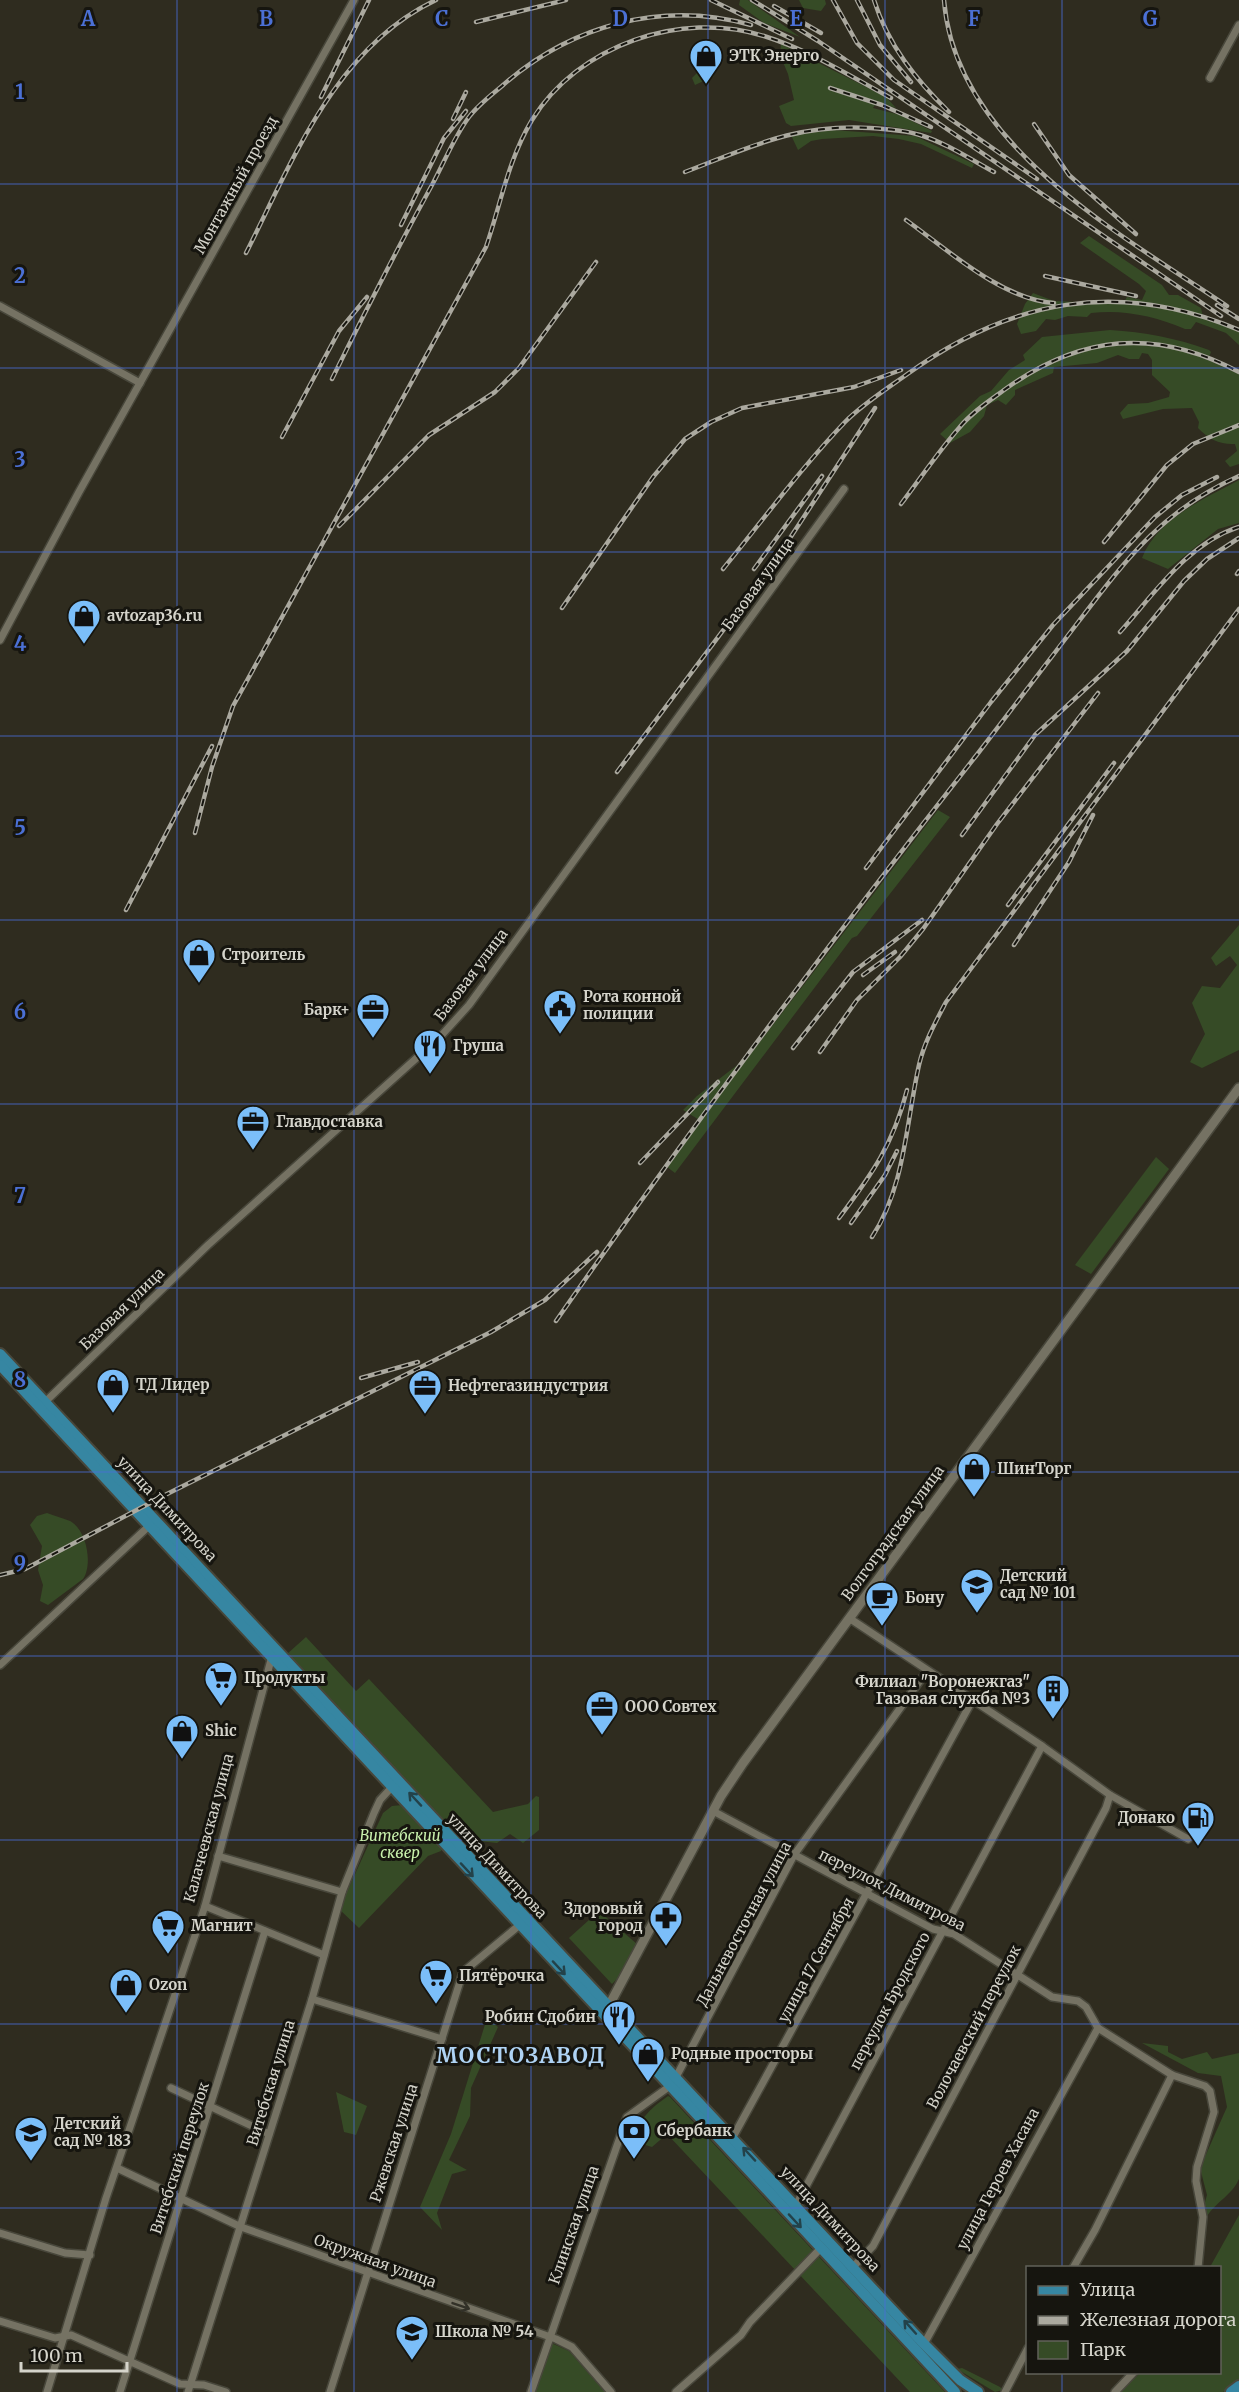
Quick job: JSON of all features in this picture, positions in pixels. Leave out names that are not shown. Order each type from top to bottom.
[{"type":"main road","name":"Волгоградская улица","points":[[606,2012],[713,1811],[743,1763],[1239,1088]]},
{"type":"main road","name":"улица Димитрова","points":[[0,1354],[150,1525],[274,1653],[391,1788],[522,1923]]},
{"type":"main road","name":"улица Димитрова","points":[[0,1365],[43,1404],[522,1923],[673,2081],[820,2248],[955,2392]]},
{"type":"main road","name":"улица Димитрова","points":[[673,2081],[733,2137],[960,2380],[978,2392]]},
{"type":"main road","points":[[1231,2392],[1239,2386]]},
{"type":"street","name":"Монтажный проезд","points":[[0,640],[140,383],[354,0]]},
{"type":"street","points":[[1210,78],[1239,26]]},
{"type":"street","points":[[0,306],[140,383]]},
{"type":"street","name":"Базовая улица","points":[[43,1404],[202,1251],[440,1037],[844,489]]},
{"type":"street","points":[[0,1665],[150,1525]]},
{"type":"street","points":[[849,1618],[1042,1746],[1110,1795],[1188,1839]]},
{"type":"street","name":"Калачеевская улица","points":[[47,2392],[117,2168],[205,1906],[274,1653]]},
{"type":"street","name":"Дальневосточная улица","points":[[673,2081],[794,1855],[927,1671]]},
{"type":"street","name":"улица 17 Сентября","points":[[733,2137],[868,1895],[963,1713],[972,1701]]},
{"type":"street","name":"переулок Бродского","points":[[796,2205],[1042,1746]]},
{"type":"street","name":"Витебская улица","points":[[188,2392],[312,1999],[342,1892],[380,1800],[391,1788]]},
{"type":"street","name":"Волочаевский переулок","points":[[854,2266],[873,2246],[1106,1808],[1110,1795]]},
{"type":"street","name":"переулок Димитрова","points":[[713,1811],[868,1895],[942,1931],[954,1934],[1052,1997],[1078,2001],[1086,2007],[1098,2028],[1172,2075],[1205,2086],[1214,2100],[1214,2112],[1197,2167],[1196,2181],[1203,2217],[1198,2266]]},
{"type":"street","points":[[218,1856],[342,1892]]},
{"type":"street","points":[[205,1906],[324,1955]]},
{"type":"street","name":"Ржевская улица","points":[[330,2392],[463,1972],[522,1923]]},
{"type":"street","name":"Витебский переулок","points":[[120,2392],[265,1931]]},
{"type":"street","points":[[312,1999],[442,2039]]},
{"type":"street","name":"улица Героев Хасана","points":[[924,2343],[1098,2028]]},
{"type":"street","points":[[1074,2266],[1095,2230],[1172,2075]]},
{"type":"street","name":"Клинская улица","points":[[531,2392],[627,2117],[673,2081]]},
{"type":"street","points":[[171,2088],[269,2134]]},
{"type":"street","name":"Окружная улица","points":[[117,2168],[241,2227],[572,2347],[611,2392]]},
{"type":"street","points":[[0,2233],[65,2253],[90,2254]]},
{"type":"street","points":[[676,2392],[741,2335],[750,2322],[820,2248]]},
{"type":"street","points":[[0,2321],[55,2338],[71,2335],[180,2384],[191,2384],[226,2392]]},
{"type":"street","points":[[1005,2392],[1026,2352]]},
{"type":"street","points":[[1115,2392],[1133,2374]]},
{"type":"green space","points":[[740,0],[748,0],[800,37],[764,23],[739,5]]},
{"type":"green space","points":[[799,0],[825,0],[826,4],[821,11],[803,8]]},
{"type":"green space","points":[[781,44],[886,97],[896,108],[877,102],[873,108],[900,115],[932,131],[931,133],[849,120],[791,126],[786,123],[779,106],[794,100],[788,74],[780,55]]},
{"type":"green space","points":[[701,69],[709,70],[714,76],[695,85],[692,78]]},
{"type":"green space","points":[[833,130],[915,136],[974,164],[972,168],[921,144],[873,136],[811,141],[798,150],[791,135]]},
{"type":"green space","points":[[1089,236],[1162,285],[1169,295],[1178,295],[1201,308],[1203,317],[1239,332],[1239,345],[1226,333],[1196,322],[1191,329],[1185,329],[1151,317],[1115,312],[1091,313],[1087,317],[1068,316],[1055,320],[1046,319],[1036,331],[1021,334],[1017,324],[1025,304],[1033,293],[1054,301],[1123,304],[1127,297],[1142,300],[1146,291],[1139,284],[1080,243]]},
{"type":"green space","points":[[1110,330],[1160,336],[1209,350],[1211,352],[1208,360],[1239,374],[1239,464],[1230,467],[1225,461],[1237,451],[1235,444],[1220,442],[1202,432],[1198,428],[1199,422],[1192,408],[1163,409],[1123,419],[1120,413],[1128,404],[1148,403],[1169,397],[1170,392],[1152,375],[1152,360],[1148,354],[1142,353],[1139,359],[1129,359],[1118,355],[1097,363],[1054,367],[1053,373],[1015,390],[1015,395],[1006,405],[998,400],[987,405],[984,416],[970,432],[950,443],[940,434],[980,396],[991,391],[1009,370],[1025,360],[1023,355],[1042,337]]},
{"type":"green space","points":[[1239,480],[1239,523],[1218,529],[1168,569],[1142,558],[1149,544],[1170,521]]},
{"type":"green space","points":[[938,810],[950,817],[857,936],[852,938],[675,1173],[667,1167],[701,1121],[683,1110],[697,1096],[749,1056]]},
{"type":"green space","points":[[1239,925],[1239,1050],[1202,1068],[1190,1062],[1205,1034],[1192,1003],[1202,986],[1220,988],[1237,965],[1230,956],[1216,966],[1211,958]]},
{"type":"green space","points":[[1156,1157],[1169,1169],[1091,1274],[1075,1265]]},
{"type":"green space","points":[[47,1513],[70,1521],[76,1526],[81,1532],[88,1557],[83,1579],[48,1605],[40,1601],[43,1585],[38,1570],[42,1546],[30,1525],[37,1516]]},
{"type":"green space","points":[[306,1637],[356,1691],[369,1679],[493,1812],[528,1804],[536,1796],[539,1797],[539,1830],[523,1843],[510,1834],[497,1843],[469,1840],[466,1837],[462,1840],[287,1654]]},
{"type":"green space","name":"Витебский сквер","points":[[403,1805],[443,1845],[441,1851],[428,1856],[359,1928],[339,1909],[383,1813],[392,1806]]},
{"type":"green space","points":[[599,1911],[638,1945],[623,1973],[612,1984],[569,1938]]},
{"type":"green space","points":[[487,2018],[498,2027],[471,2088],[470,2116],[449,2160],[467,2170],[452,2174],[437,2213],[442,2230],[420,2207],[451,2134]]},
{"type":"green space","points":[[1142,2043],[1168,2046],[1168,2052],[1182,2059],[1207,2052],[1212,2059],[1239,2053],[1239,2179],[1233,2189],[1207,2216],[1203,2209],[1207,2195],[1200,2168],[1227,2107],[1221,2076],[1198,2073]]},
{"type":"green space","points":[[336,2092],[367,2106],[356,2135],[344,2132]]},
{"type":"green space","points":[[668,2096],[945,2392],[910,2392],[667,2134],[652,2147],[642,2144],[636,2138],[643,2119]]},
{"type":"green space","points":[[1239,2215],[1239,2380],[1223,2392],[1121,2392],[1139,2374],[1221,2374],[1221,2266],[1211,2266]]},
{"type":"green space","points":[[547,2341],[569,2351],[605,2392],[528,2392]]},
{"type":"green space","points":[[962,2368],[1003,2390],[995,2392],[957,2369]]},
{"type":"railway","points":[[321,97],[369,0]]},
{"type":"railway","points":[[246,253],[300,144],[344,76],[371,46],[401,21],[436,0]]},
{"type":"railway","points":[[476,22],[566,0]]},
{"type":"railway","points":[[711,0],[792,39]]},
{"type":"railway","points":[[752,0],[818,41],[1221,316]]},
{"type":"railway","points":[[833,0],[857,43],[894,80],[1037,179]]},
{"type":"railway","points":[[857,0],[880,45],[911,82]]},
{"type":"railway","points":[[874,0],[887,32],[904,61],[949,112]]},
{"type":"railway","points":[[944,0],[955,51],[978,98],[1010,141],[1049,180],[1093,215],[1227,306]]},
{"type":"railway","points":[[774,6],[821,33]]},
{"type":"railway","points":[[332,379],[459,133],[473,113],[489,97],[529,65],[558,47],[588,33],[619,23],[651,17],[684,15],[718,18],[751,25]]},
{"type":"railway","points":[[195,833],[212,767],[233,706],[486,247],[517,151],[532,120],[552,94],[576,72],[604,54],[634,40],[666,31],[699,28],[732,29],[781,42],[829,64],[891,98]]},
{"type":"railway","points":[[830,88],[882,105],[931,127]]},
{"type":"railway","points":[[453,119],[466,92]]},
{"type":"railway","points":[[401,225],[444,138],[466,111]]},
{"type":"railway","points":[[1034,124],[1069,175],[1136,234]]},
{"type":"railway","points":[[685,172],[796,133],[843,128],[889,129],[920,135],[949,147],[994,172]]},
{"type":"railway","points":[[906,220],[995,283],[1034,300],[1054,303]]},
{"type":"railway","points":[[339,526],[429,435],[495,392],[519,368],[596,262]]},
{"type":"railway","points":[[1045,276],[1136,296]]},
{"type":"railway","points":[[282,437],[339,331],[367,297]]},
{"type":"railway","points":[[723,569],[798,476],[852,415],[945,349],[985,329],[1026,314],[1066,305],[1108,302],[1151,305],[1194,314],[1239,330]]},
{"type":"railway","points":[[1217,305],[1239,319]]},
{"type":"railway","points":[[901,504],[944,446],[969,417],[1032,372],[1061,358],[1090,348],[1148,343],[1178,348],[1239,372]]},
{"type":"railway","points":[[562,608],[653,477],[685,439],[711,422],[742,408],[854,387],[901,370]]},
{"type":"railway","points":[[617,772],[775,561],[875,408]]},
{"type":"railway","points":[[1104,542],[1167,465],[1193,444],[1239,425]]},
{"type":"railway","points":[[754,569],[822,476]]},
{"type":"railway","points":[[556,1321],[763,1033],[1114,576],[1149,537],[1168,520],[1212,489],[1239,476]]},
{"type":"railway","points":[[866,868],[991,702],[1053,625],[1155,517],[1182,495],[1217,477]]},
{"type":"railway","points":[[1120,632],[1159,586],[1188,557],[1204,545],[1239,527]]},
{"type":"railway","points":[[962,835],[1035,735],[1127,651],[1184,581],[1207,559],[1239,538]]},
{"type":"railway","points":[[872,1237],[883,1218],[898,1176],[921,1057],[946,1002],[1239,609]]},
{"type":"railway","points":[[820,1052],[857,1000],[900,957],[923,929],[997,824],[1098,693]]},
{"type":"railway","points":[[126,910],[212,746]]},
{"type":"railway","points":[[1008,905],[1114,763]]},
{"type":"railway","points":[[1014,945],[1069,862],[1093,815]]},
{"type":"railway","points":[[793,1048],[853,972],[922,920]]},
{"type":"railway","points":[[863,975],[895,952]]},
{"type":"railway","points":[[640,1163],[718,1082]]},
{"type":"railway","points":[[839,1218],[862,1187],[888,1143],[907,1090]]},
{"type":"railway","points":[[851,1223],[885,1175],[897,1151]]},
{"type":"railway","points":[[0,1575],[25,1569],[167,1494],[491,1332],[545,1300],[597,1252]]},
{"type":"railway","points":[[361,1378],[418,1362]]},
{"type":"place","name":"ЭТК Энерго","points":[[706,85]]},
{"type":"place","name":"avtozap36.ru","points":[[84,645]]},
{"type":"place","name":"Строитель","points":[[199,984]]},
{"type":"place","name":"Рота конной полиции","points":[[560,1035]]},
{"type":"place","name":"Барк+","points":[[373,1039]]},
{"type":"place","name":"Груша","points":[[430,1075]]},
{"type":"place","name":"Главдоставка","points":[[253,1151]]},
{"type":"place","name":"ТД Лидер","points":[[113,1414]]},
{"type":"place","name":"Нефтегазиндустрия","points":[[425,1415]]},
{"type":"place","name":"ШинТорг","points":[[974,1498]]},
{"type":"place","name":"Детский сад № 101","points":[[977,1614]]},
{"type":"place","name":"Бону","points":[[882,1627]]},
{"type":"place","name":"Продукты","points":[[221,1707]]},
{"type":"place","name":"Филиал \"Воронежгаз\" Газовая служба №3","points":[[1053,1720]]},
{"type":"place","name":"ООО Совтех","points":[[602,1736]]},
{"type":"place","name":"Shic","points":[[182,1760]]},
{"type":"place","name":"Донако","points":[[1198,1847]]},
{"type":"place","name":"Здоровый город","points":[[666,1947]]},
{"type":"place","name":"Магнит","points":[[168,1955]]},
{"type":"place","name":"Пятёрочка","points":[[436,2005]]},
{"type":"place","name":"Ozon","points":[[126,2014]]},
{"type":"place","name":"Робин Сдобин","points":[[619,2046]]},
{"type":"place","name":"Родные просторы","points":[[648,2083]]},
{"type":"place","name":"Сбербанк","points":[[634,2160]]},
{"type":"place","name":"Детский сад № 183","points":[[31,2162]]},
{"type":"place","name":"Школа № 54","points":[[412,2361]]},
{"type":"district","name":"МОСТОЗАВОД","points":[[521,2056]]}]
